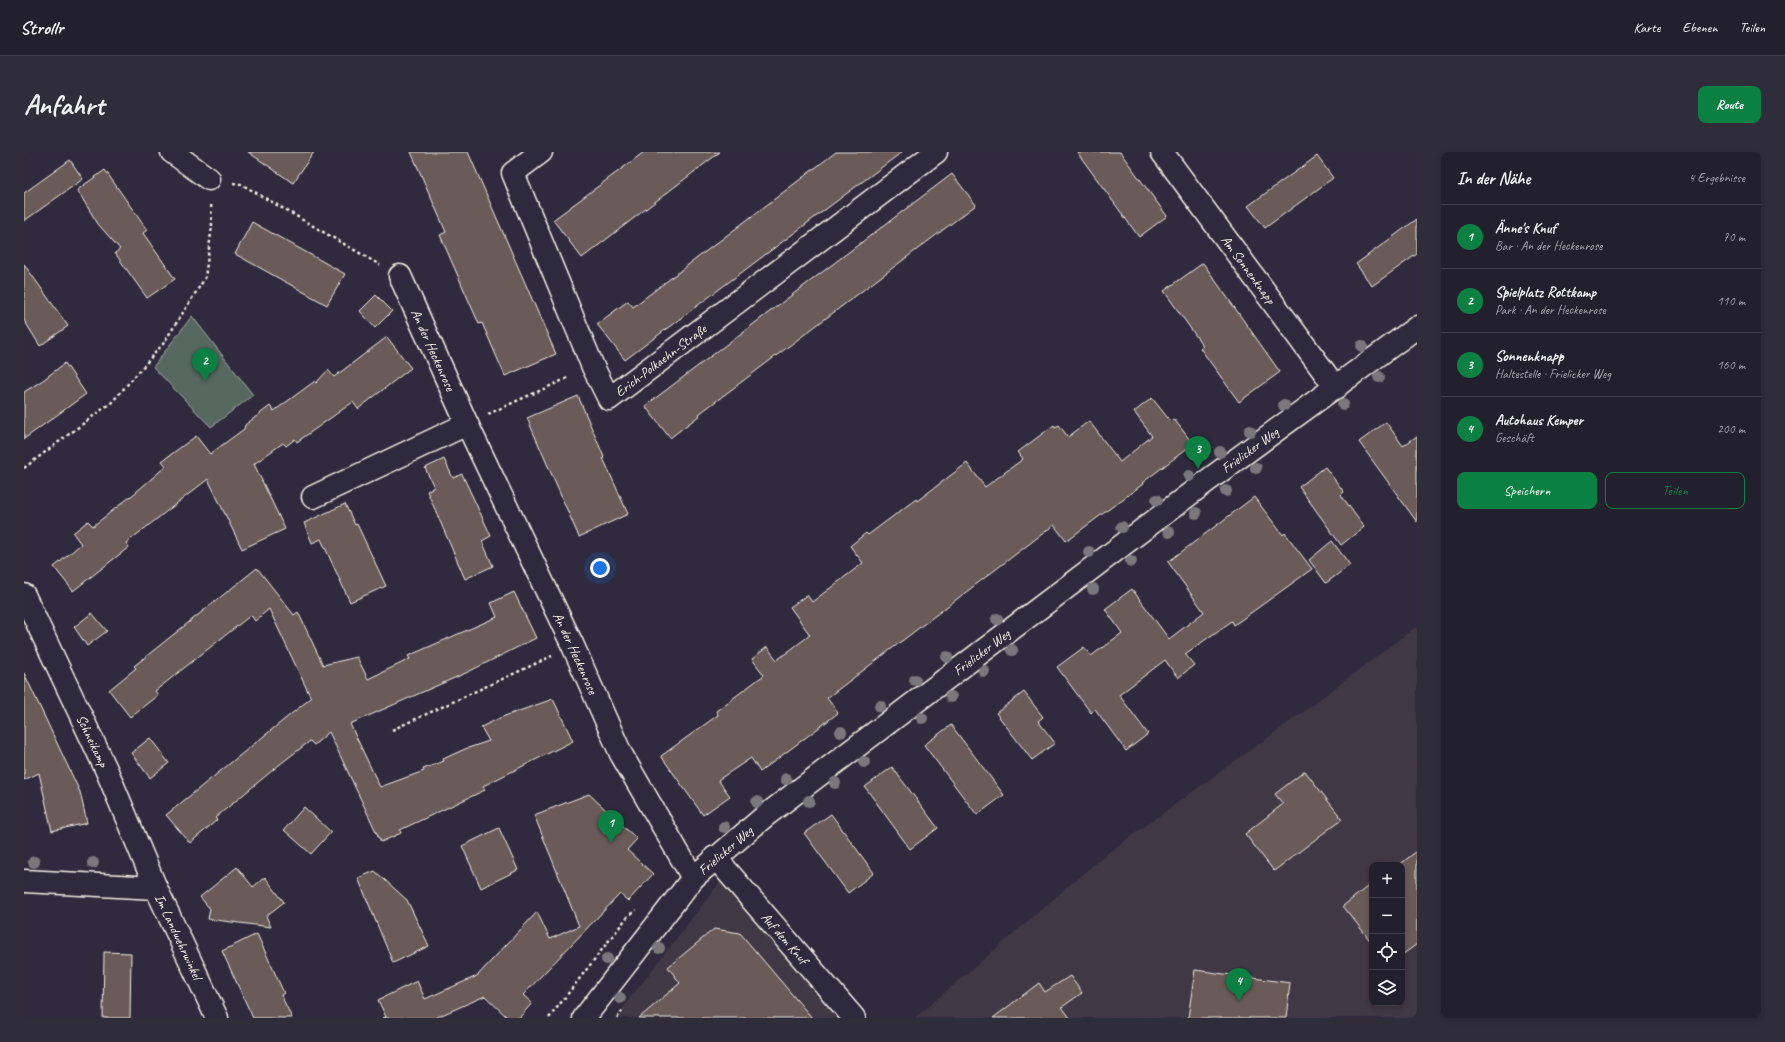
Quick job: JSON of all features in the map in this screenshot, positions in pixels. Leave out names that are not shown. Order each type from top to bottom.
[{"type":"street","points":[[172,152],[209,179]]},
{"type":"street","name":"Erich-Polkaehn-Straße","points":[[541,152],[513,172],[593,367],[609,399],[936,152]]},
{"type":"street","name":"Am Sonnenknapp","points":[[1162,152],[1336,388]]},
{"type":"street","name":"An der Heckenrose","points":[[400,276],[467,424],[573,646],[621,754],[693,878]]},
{"type":"street","name":"Frielicker Weg","points":[[584,1018],[693,878],[765,816],[1207,481],[1336,388],[1417,327]]},
{"type":"street","points":[[313,497],[467,424]]},
{"type":"street","name":"Schneikamp","points":[[24,595],[106,769],[156,888]]},
{"type":"street","name":"Auf dem Knuf","points":[[715,858],[854,1018]]},
{"type":"street","name":"Im Landwehrwinkel","points":[[24,881],[156,888],[216,1018]]},
{"type":"path","points":[[24,468],[112,402],[163,344],[205,278],[212,226],[209,179],[241,184],[400,276]]},
{"type":"path","points":[[467,424],[593,367]]},
{"type":"path","points":[[392,730],[573,646]]},
{"type":"shaded area","points":[[1417,626],[1417,1018],[915,1018],[1106,854],[1303,712]]},
{"type":"shaded area","points":[[723,878],[838,1018],[615,1018]]},
{"type":"green space","points":[[192,316],[253,395],[211,427],[153,367]]},
{"type":"building","points":[[248,152],[314,152],[293,183]]},
{"type":"building","points":[[411,152],[468,152],[556,354],[505,376],[482,323],[479,324],[440,235],[446,232]]},
{"type":"building","points":[[644,152],[720,152],[582,258],[553,220]]},
{"type":"building","points":[[836,152],[902,152],[625,360],[597,324],[628,301],[633,307]]},
{"type":"building","points":[[1077,152],[1120,152],[1167,216],[1139,237]]},
{"type":"building","points":[[1317,156],[1333,178],[1265,228],[1248,206]]},
{"type":"building","points":[[70,160],[83,179],[24,221],[24,193]]},
{"type":"building","points":[[105,170],[147,230],[143,233],[175,279],[147,298],[115,253],[120,249],[98,224],[77,190]]},
{"type":"building","points":[[952,174],[976,205],[699,414],[700,415],[670,438],[645,406]]},
{"type":"building","points":[[1417,219],[1417,254],[1372,286],[1356,264]]},
{"type":"building","points":[[252,222],[345,274],[327,305],[235,254]]},
{"type":"building","points":[[1203,263],[1280,372],[1239,402],[1200,348],[1203,346],[1164,291]]},
{"type":"building","points":[[24,264],[68,326],[40,346],[24,320]]},
{"type":"building","points":[[376,295],[392,311],[375,328],[360,311]]},
{"type":"building","points":[[387,337],[411,368],[358,409],[353,402],[297,442],[295,439],[286,446],[283,443],[254,464],[285,529],[242,549],[208,479],[126,543],[129,547],[73,591],[54,567],[81,544],[73,533],[88,521],[93,526],[135,493],[166,466],[162,461],[196,436],[210,454],[244,429],[245,425],[270,406],[274,411],[315,381],[316,383],[328,370],[334,377]]},
{"type":"building","points":[[65,363],[86,394],[24,439],[24,392]]},
{"type":"building","points":[[578,396],[628,514],[579,537],[527,418]]},
{"type":"building","points":[[1152,398],[1171,422],[1174,419],[1193,444],[1142,483],[1143,484],[1066,541],[1054,525],[827,698],[838,713],[825,723],[760,772],[751,758],[718,780],[730,796],[703,815],[661,756],[718,715],[716,711],[764,675],[752,659],[767,647],[777,660],[810,635],[790,607],[807,595],[812,602],[863,563],[850,546],[866,533],[868,535],[916,499],[917,501],[967,463],[985,487],[1023,459],[1018,452],[1054,425],[1055,427],[1059,425],[1068,437],[1089,421],[1120,462],[1152,436],[1134,412]]},
{"type":"building","points":[[1386,422],[1403,446],[1417,436],[1417,522],[1359,442]]},
{"type":"building","points":[[444,459],[453,478],[462,474],[491,536],[482,541],[493,566],[465,579],[427,491],[434,487],[425,468]]},
{"type":"building","points":[[1325,467],[1344,492],[1341,495],[1364,527],[1341,545],[1299,487]]},
{"type":"building","points":[[1254,497],[1283,535],[1285,533],[1312,569],[1234,625],[1232,621],[1185,654],[1194,665],[1178,678],[1165,660],[1119,695],[1148,734],[1126,751],[1095,709],[1091,713],[1057,667],[1084,647],[1091,656],[1122,633],[1105,609],[1132,589],[1169,639],[1204,612],[1168,562]]},
{"type":"building","points":[[345,504],[355,525],[357,524],[386,586],[350,602],[321,539],[312,543],[304,523]]},
{"type":"building","points":[[1332,541],[1350,565],[1326,583],[1309,560]]},
{"type":"building","points":[[257,568],[294,615],[298,612],[323,665],[357,657],[368,679],[410,659],[408,656],[497,617],[491,603],[514,592],[536,638],[468,672],[350,724],[380,787],[424,771],[423,769],[444,761],[443,759],[465,749],[489,741],[481,727],[502,717],[553,699],[573,741],[483,786],[485,790],[400,830],[401,833],[381,842],[329,732],[314,745],[310,741],[279,765],[215,818],[217,820],[190,843],[166,815],[311,698],[269,609],[255,621],[251,615],[155,691],[158,695],[130,717],[109,690],[136,668],[134,666]]},
{"type":"building","points":[[92,613],[107,631],[87,646],[74,627]]},
{"type":"building","points":[[24,673],[80,792],[87,823],[52,831],[39,773],[24,780]]},
{"type":"building","points":[[1024,692],[1043,717],[1038,721],[1055,743],[1032,760],[996,713]]},
{"type":"building","points":[[951,725],[1004,795],[977,815],[924,745]]},
{"type":"building","points":[[150,738],[169,763],[150,778],[131,753]]},
{"type":"building","points":[[892,767],[938,828],[910,849],[865,787]]},
{"type":"building","points":[[1305,771],[1342,819],[1274,871],[1245,834],[1283,804],[1275,794]]},
{"type":"building","points":[[589,794],[637,839],[627,850],[653,874],[628,901],[620,894],[523,995],[532,1003],[519,1018],[508,1018],[485,996],[435,1018],[383,1018],[386,1017],[378,1000],[417,981],[425,999],[477,976],[537,912],[550,939],[579,926],[534,815]]},
{"type":"building","points":[[304,807],[331,832],[311,854],[284,830]]},
{"type":"building","points":[[831,814],[874,873],[848,893],[804,833]]},
{"type":"building","points":[[499,828],[518,870],[481,888],[462,846]]},
{"type":"building","points":[[1417,851],[1417,944],[1405,953],[1405,862],[1403,862]]},
{"type":"building","points":[[237,867],[253,887],[265,877],[284,902],[266,916],[271,927],[208,919],[210,909],[200,897]]},
{"type":"building","points":[[375,871],[407,900],[429,946],[393,963],[358,878]]},
{"type":"building","points":[[1369,885],[1369,939],[1343,906]]},
{"type":"building","points":[[714,929],[740,933],[812,1018],[639,1018],[680,983],[668,967]]},
{"type":"building","points":[[257,934],[284,993],[281,995],[292,1018],[253,1018],[222,951]]},
{"type":"building","points":[[104,952],[131,953],[130,1018],[103,1018]]},
{"type":"building","points":[[1195,970],[1290,983],[1286,1018],[1188,1018]]},
{"type":"building","points":[[1070,976],[1082,993],[1062,1007],[1070,1018],[993,1018],[1039,983],[1045,992]]},
{"type":"place","name":"Spielplatz Rottkamp","points":[[205,381]]},
{"type":"place","name":"Sonnenknapp","points":[[1198,469]]},
{"type":"place","name":"Änne's Knuf","points":[[611,843]]},
{"type":"place","name":"Autohaus Kemper","points":[[1239,1001]]}]
